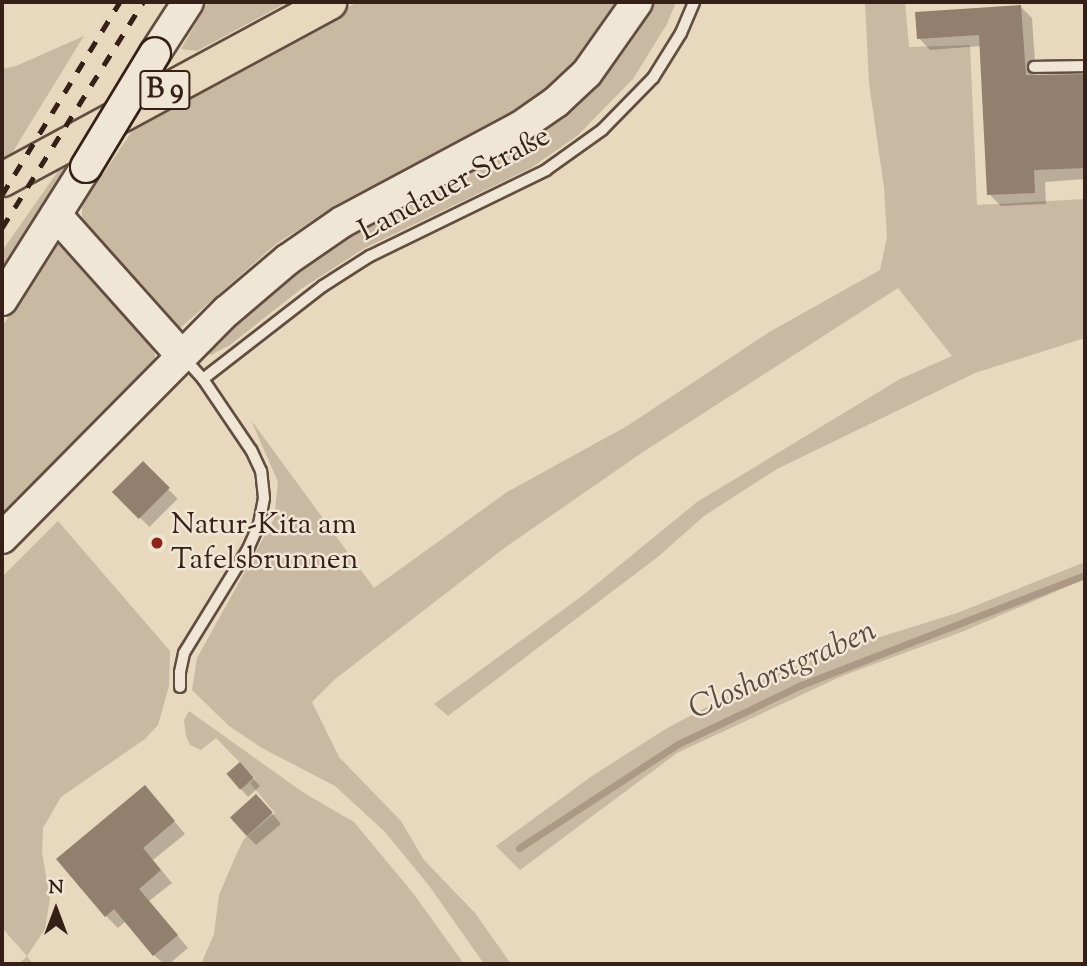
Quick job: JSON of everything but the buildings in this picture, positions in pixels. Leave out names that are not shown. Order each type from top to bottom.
[{"type":"main road","points":[[2,300],[188,2]]},
{"type":"main road","name":"B 9","points":[[2,178],[329,2]]},
{"type":"main road","points":[[2,538],[181,355],[288,260],[342,222],[520,127],[556,102],[587,73],[637,2]]},
{"type":"main road","points":[[56,215],[181,355]]},
{"type":"lane","name":"Landauer Straße","points":[[203,379],[323,286],[370,256],[546,170],[602,130],[653,78],[681,33],[694,2]]},
{"type":"lane","points":[[1034,67],[1085,65]]},
{"type":"lane","points":[[180,687],[184,653],[248,549],[260,524],[264,498],[261,471],[251,450],[203,379],[181,355]]},
{"type":"shaded area","points":[[208,2],[288,2],[197,51],[181,49]]},
{"type":"shaded area","points":[[358,2],[617,2],[599,37],[562,80],[506,120],[338,204],[276,244],[179,329],[94,235],[82,218],[82,205],[143,115]]},
{"type":"shaded area","points":[[646,2],[676,2],[667,24],[633,79],[577,136],[531,168],[363,249],[301,289],[230,345],[211,355],[204,351],[204,345],[356,223],[509,145]]},
{"type":"shaded area","points":[[865,2],[905,2],[909,47],[970,45],[977,205],[1085,199],[1085,338],[975,373],[777,469],[704,516],[659,556],[448,716],[434,704],[582,596],[697,502],[900,379],[952,356],[898,288],[643,452],[503,549],[334,680],[312,702],[339,757],[401,821],[424,860],[475,913],[511,964],[484,964],[430,887],[385,832],[335,786],[262,748],[229,726],[192,690],[197,658],[274,519],[278,482],[251,420],[374,588],[507,492],[627,426],[771,331],[880,270],[887,237],[884,188],[869,83]]},
{"type":"shaded area","points":[[84,36],[2,170],[2,69],[16,66]]},
{"type":"shaded area","points":[[61,167],[66,168],[2,272],[2,251]]},
{"type":"shaded area","points":[[64,243],[154,349],[156,363],[2,521],[2,327],[52,246]]},
{"type":"shaded area","points":[[58,521],[170,651],[169,686],[158,725],[145,739],[61,797],[43,828],[42,852],[50,899],[45,929],[27,956],[2,928],[2,577]]},
{"type":"shaded area","points":[[1085,562],[1085,579],[964,631],[842,676],[677,753],[520,870],[496,846],[592,776],[667,728],[747,686],[832,652],[957,613]]},
{"type":"shaded area","points":[[189,711],[304,793],[354,822],[413,893],[464,964],[201,964],[214,934],[219,895],[236,855],[244,839],[275,813],[250,783],[255,778],[216,738],[201,750],[190,745],[184,720]]},
{"type":"shaded area","points":[[27,956],[33,964],[19,964]]},
{"type":"waterway","name":"Closhorstgraben","points":[[519,848],[678,744],[801,685],[1085,575]]},
{"type":"railway","points":[[2,195],[120,2]]},
{"type":"railway","points":[[2,228],[143,2]]},
{"type":"place","name":"Natur-Kita am Tafelsbrunnen","points":[[157,543]]}]
